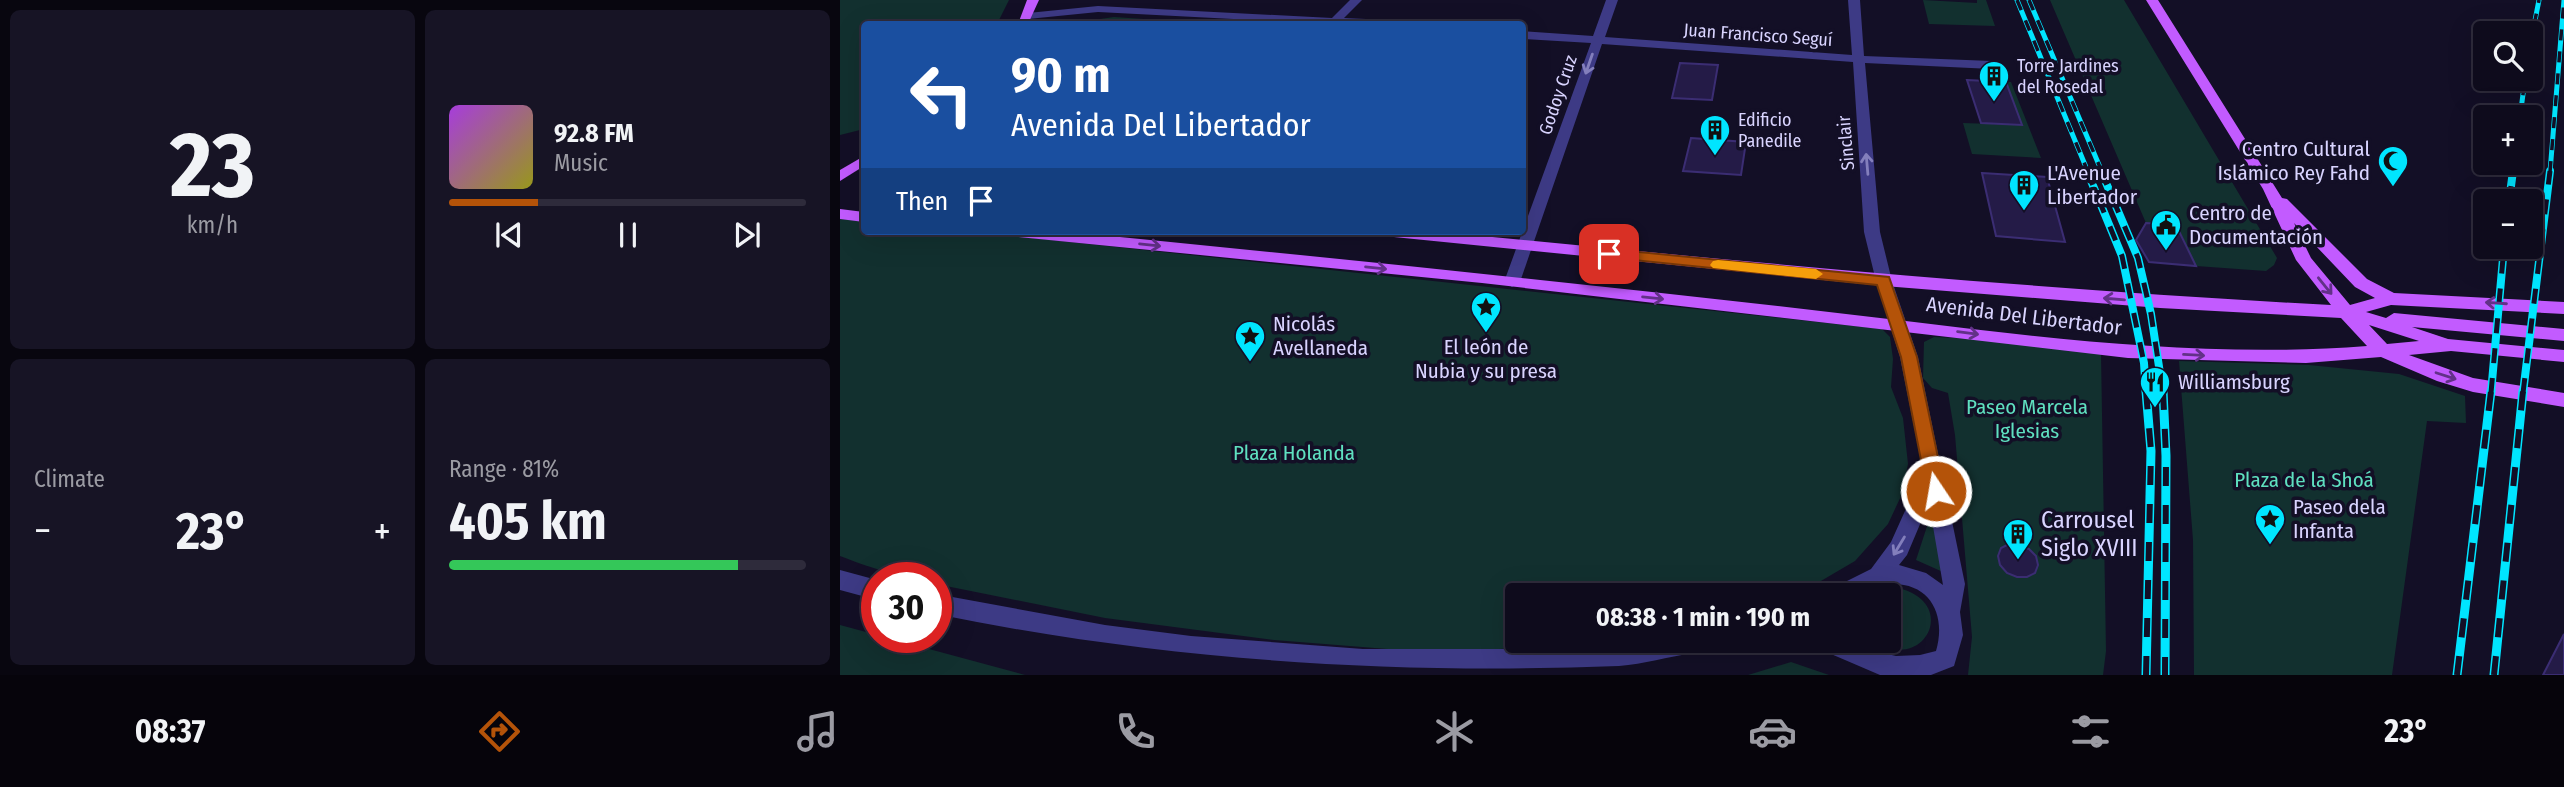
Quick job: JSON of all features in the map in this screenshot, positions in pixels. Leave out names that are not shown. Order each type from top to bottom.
[{"type":"main road","points":[[1025,20],[1033,0]]},
{"type":"main road","points":[[2152,0],[2270,189],[2304,260],[2346,312],[2383,351],[2443,376],[2473,385],[2563,399]]},
{"type":"main road","points":[[842,174],[861,162]]},
{"type":"main road","points":[[842,174],[861,175]]},
{"type":"main road","points":[[2270,189],[2361,283],[2391,299]]},
{"type":"main road","points":[[840,214],[861,217]]},
{"type":"main road","name":"Avenida Del Libertador","points":[[1048,235],[1512,282],[2128,352],[2306,357],[2451,345],[2564,356]]},
{"type":"main road","name":"Avenida Del Libertador","points":[[1422,235],[1884,281],[2198,305],[2346,312],[2451,345]]},
{"type":"main road","name":"Avenida Del Libertador","points":[[2346,312],[2391,299],[2564,308]]},
{"type":"main road","points":[[2346,312],[2417,322],[2564,335]]},
{"type":"street","points":[[1098,9],[1109,0]]},
{"type":"street","points":[[1335,21],[1356,0]]},
{"type":"street","name":"Godoy Cruz","points":[[1512,282],[1612,0]]},
{"type":"street","name":"Sinclair","points":[[1854,0],[1872,232],[1884,281],[1909,357],[1954,584],[1949,611],[1953,624],[1948,667]]},
{"type":"street","points":[[1025,20],[1098,9],[1316,21]]},
{"type":"street","name":"Juan Francisco Seguí","points":[[1526,35],[1858,59],[1992,65]]},
{"type":"street","points":[[1864,583],[1880,573],[1899,548],[1931,472]]},
{"type":"street","points":[[1880,573],[1915,577],[1933,589],[1949,611]]},
{"type":"street","points":[[840,580],[861,586]]},
{"type":"street","points":[[952,607],[1151,646],[1332,670],[1475,673],[1590,661],[1632,653]]},
{"type":"street","points":[[1859,653],[1881,671],[1908,673],[1948,667]]},
{"type":"green space","points":[[840,0],[1009,0],[998,21],[861,21],[861,130],[840,135]]},
{"type":"green space","points":[[1923,0],[1977,3],[1977,0],[1986,0],[1995,26],[1929,24]]},
{"type":"green space","points":[[2050,0],[2124,0],[2277,258],[2274,265],[2266,271],[2196,266],[2177,225],[2146,223]]},
{"type":"green space","points":[[1114,17],[1173,21],[1097,21]]},
{"type":"green space","points":[[2006,82],[2011,82],[2041,158],[1972,154],[1963,123],[2021,125]]},
{"type":"green space","name":"Plaza Holanda","points":[[840,218],[861,221],[861,235],[1003,235],[1882,329],[1890,337],[1893,359],[1891,387],[1903,418],[1908,464],[1902,494],[1888,524],[1855,561],[1817,583],[1505,583],[1505,649],[1438,653],[1274,640],[1105,618],[952,587],[952,562],[861,564],[840,556]]},
{"type":"green space","name":"Paseo Marcela Iglesias","points":[[1934,337],[1996,340],[2101,354],[2106,651],[2103,675],[1968,675],[1972,637],[1955,435],[1948,393],[1932,388],[1923,378],[1924,342]]},
{"type":"green space","name":"Plaza de la Shoá","points":[[2179,361],[2309,365],[2399,374],[2465,396],[2466,423],[2427,421],[2392,675],[2194,675],[2193,540]]},
{"type":"green space","points":[[1933,508],[1943,572],[1916,560]]},
{"type":"green space","points":[[1901,589],[1915,594],[1927,606],[1931,619],[1929,632],[1921,642],[1908,649],[1901,649]]},
{"type":"green space","points":[[840,625],[861,631],[861,653],[944,653],[1025,675],[840,675]]},
{"type":"green space","points":[[1791,662],[1829,675],[1748,675]]},
{"type":"building","points":[[1680,63],[1718,65],[1712,100],[1672,98]]},
{"type":"building","name":"Torre Jardines del Rosedal","points":[[1967,80],[2006,82],[2022,125],[1981,123]]},
{"type":"building","name":"Edificio Panedile","points":[[1691,138],[1746,142],[1741,175],[1683,171]]},
{"type":"building","name":"L'Avenue Libertador","points":[[1982,173],[2047,177],[2065,242],[1996,236]]},
{"type":"building","name":"Centro de Documentación","points":[[2146,223],[2176,225],[2196,266],[2149,262],[2136,240]]},
{"type":"building","name":"Carrousel Siglo XVIII","points":[[2009,544],[2029,549],[2036,556],[2038,565],[2035,573],[2027,577],[2017,577],[2007,573],[2000,565],[1998,556],[2001,548]]},
{"type":"building","points":[[2564,634],[2564,675],[2543,675]]},
{"type":"railway","points":[[2017,0],[2088,172]]},
{"type":"railway","points":[[2029,0],[2102,172]]},
{"type":"railway","points":[[2535,21],[2539,0]]},
{"type":"railway","points":[[2550,172],[2564,0]]},
{"type":"railway","points":[[2522,105],[2523,91]]},
{"type":"railway","points":[[2087,171],[2122,256],[2144,363],[2146,393]]},
{"type":"railway","points":[[2101,171],[2138,258],[2151,314],[2163,393]]},
{"type":"railway","points":[[2523,393],[2550,171]]},
{"type":"railway","points":[[2511,189],[2512,175]]},
{"type":"railway","points":[[2491,393],[2503,259]]},
{"type":"railway","points":[[2146,391],[2151,451],[2146,675]]},
{"type":"railway","points":[[2163,391],[2166,456],[2165,675]]},
{"type":"railway","points":[[2457,675],[2491,391]]},
{"type":"railway","points":[[2494,675],[2523,391]]},
{"type":"slow traffic","points":[[1718,265],[1816,274]]},
{"type":"place","name":"Torre Jardines del Rosedal","points":[[1994,103]]},
{"type":"place","name":"Edificio Panedile","points":[[1715,157]]},
{"type":"place","name":"Centro Cultural Islámico Rey Fahd","points":[[2393,188]]},
{"type":"place","name":"L'Avenue Libertador","points":[[2024,212]]},
{"type":"place","name":"Centro de Documentación","points":[[2166,252]]},
{"type":"place","name":"El león de Nubia y su presa","points":[[1486,334]]},
{"type":"place","name":"Nicolás Avellaneda","points":[[1250,363]]},
{"type":"place","name":"Williamsburg","points":[[2155,409]]},
{"type":"place","name":"Paseo dela Infanta","points":[[2270,546]]},
{"type":"place","name":"Carrousel Siglo XVIII","points":[[2018,561]]},
{"type":"route","points":[[1609,254],[1884,281],[1909,357],[1936,491]]}]
